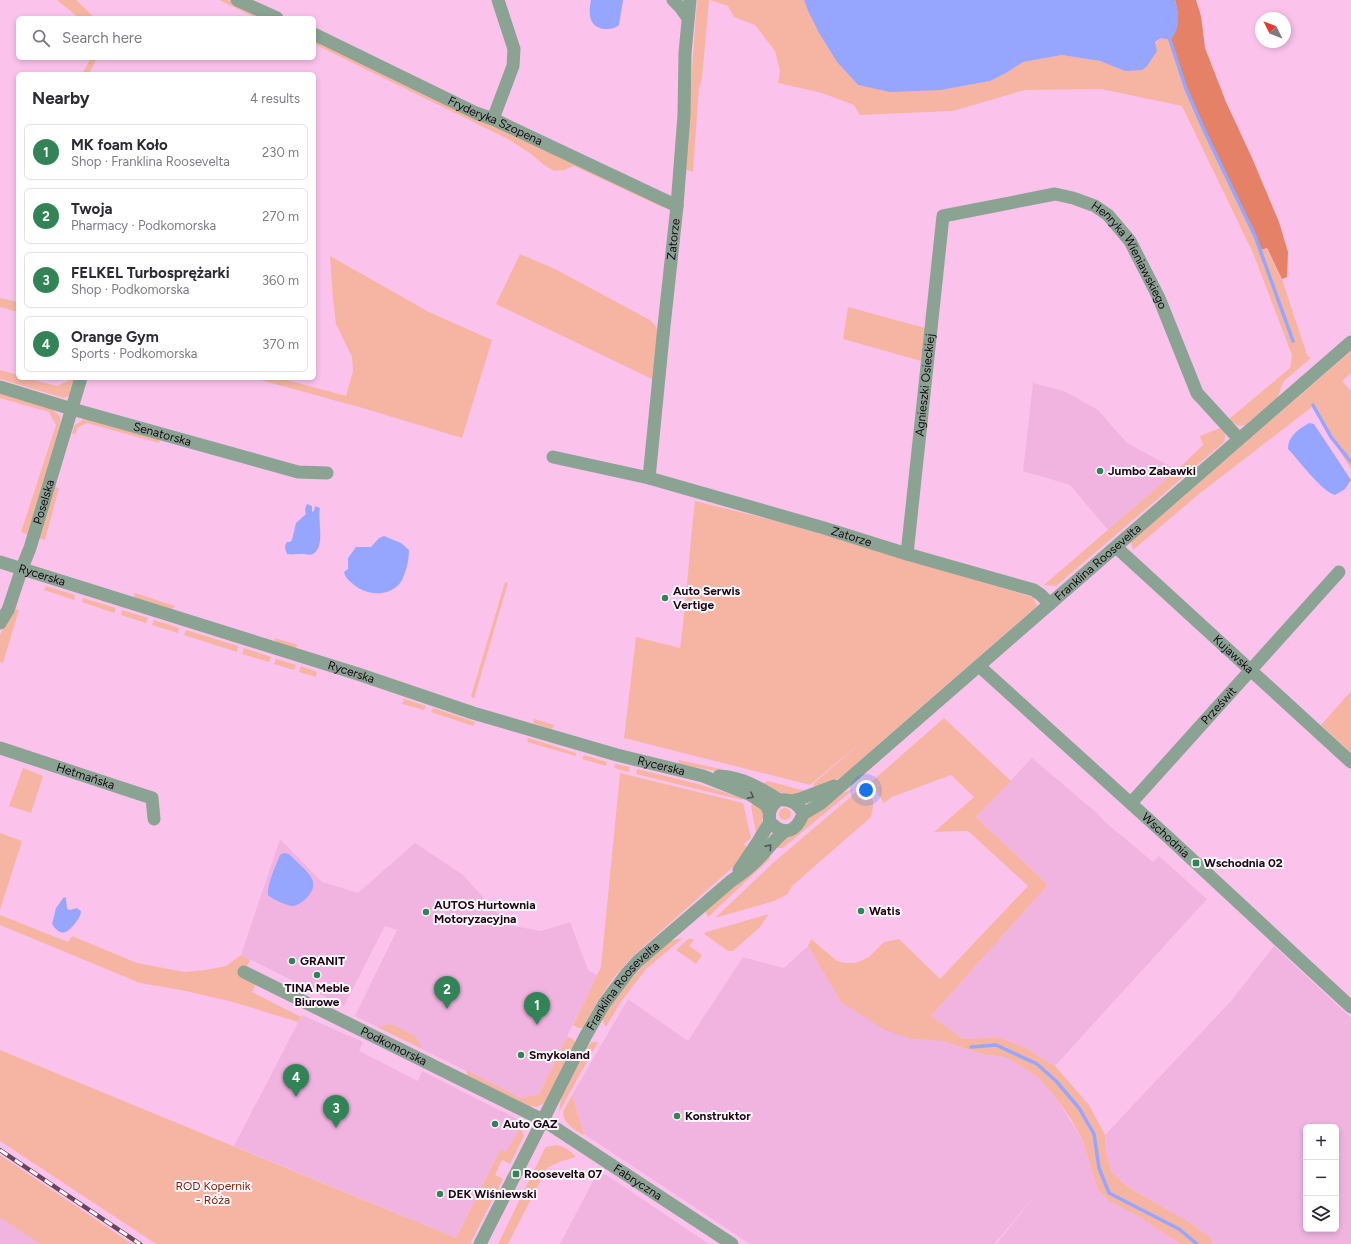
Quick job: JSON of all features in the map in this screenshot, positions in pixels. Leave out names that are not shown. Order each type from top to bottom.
[{"type":"street","points":[[237,0],[273,16]]},
{"type":"street","points":[[493,119],[514,66],[514,49],[498,0]]},
{"type":"street","points":[[673,0],[688,18]]},
{"type":"street","name":"Zatorze","points":[[649,478],[677,206],[684,115],[685,53],[690,0]]},
{"type":"street","name":"Fryderyka Szopena","points":[[316,35],[476,113],[493,119],[677,206]]},
{"type":"street","name":"Henryka Wieniawskiego","points":[[943,216],[1055,194],[1073,198],[1095,206],[1108,215],[1130,240],[1159,298],[1198,393],[1239,439]]},
{"type":"street","name":"Agnieszki Osieckiej","points":[[907,554],[943,216]]},
{"type":"street","name":"Franklina Roosevelta","points":[[803,814],[820,804],[1351,342]]},
{"type":"street","name":"Poselska","points":[[0,623],[8,610],[30,548],[80,380]]},
{"type":"street","name":"Senatorska","points":[[0,387],[72,409],[298,472],[326,473]]},
{"type":"street","name":"Zatorze","points":[[553,457],[649,478],[1034,590],[1050,604]]},
{"type":"street","name":"Kujawska","points":[[1116,547],[1351,762]]},
{"type":"street","name":"Rycerska","points":[[0,562],[350,672],[481,715],[617,755],[703,776],[751,795],[766,805],[769,817]]},
{"type":"street","name":"Prześwit","points":[[1131,803],[1339,572]]},
{"type":"street","name":"Wschodnia","points":[[979,666],[1131,803],[1351,1006]]},
{"type":"street","name":"Hetmańska","points":[[0,748],[152,798],[154,819]]},
{"type":"street","name":"Rycerska","points":[[703,776],[724,777],[745,782],[785,800]]},
{"type":"street","name":"Franklina Roosevelta","points":[[785,800],[821,792],[845,782]]},
{"type":"street","points":[[785,800],[799,807],[803,814],[799,823],[795,827],[785,831],[777,829],[769,817],[774,802],[785,800]]},
{"type":"street","name":"Franklina Roosevelta","points":[[731,881],[760,840],[769,817]]},
{"type":"street","name":"Franklina Roosevelta","points":[[480,1244],[591,1026],[616,986],[649,950],[731,881],[746,871],[778,836],[785,831]]},
{"type":"street","name":"Podkomorska","points":[[244,972],[544,1120]]},
{"type":"street","name":"Fabryczna","points":[[544,1120],[732,1244]]},
{"type":"shaded area","points":[[1175,0],[1196,0],[1201,16],[1205,48],[1226,102],[1279,222],[1288,252],[1287,277],[1282,279],[1267,248],[1260,250],[1255,236],[1186,89],[1170,40],[1176,31],[1178,21]]},
{"type":"shaded area","points":[[1033,383],[1064,391],[1098,410],[1127,443],[1177,470],[1108,530],[1070,485],[1023,471]]},
{"type":"shaded area","points":[[1032,758],[1153,862],[1159,856],[1207,899],[1055,1066],[1024,1047],[998,1037],[963,1039],[931,1016],[1048,885],[976,817]]},
{"type":"shaded area","points":[[280,839],[322,882],[358,893],[415,843],[463,875],[508,925],[541,931],[570,922],[588,970],[597,975],[539,1094],[521,1098],[355,1016],[397,930],[385,926],[344,1006],[241,955]]},
{"type":"shaded area","points":[[808,946],[841,1002],[911,1039],[942,1041],[985,1055],[1005,1057],[1037,1076],[1056,1098],[1082,1139],[1098,1190],[1109,1201],[1136,1215],[1181,1244],[996,1244],[1041,1189],[994,1244],[750,1244],[584,1134],[572,1095],[628,999],[688,1041],[743,957],[784,968]]},
{"type":"shaded area","points":[[1274,946],[1351,1018],[1351,1244],[1213,1244],[1211,1238],[1189,1222],[1131,1189],[1112,1173],[1106,1152],[1105,1135],[1232,1000]]},
{"type":"shaded area","points":[[302,1015],[363,1042],[359,1051],[418,1081],[422,1071],[519,1120],[521,1127],[506,1153],[500,1150],[456,1238],[234,1146]]},
{"type":"shaded area","points":[[599,1170],[709,1244],[560,1244]]},
{"type":"shaded area","points":[[0,1218],[40,1244],[0,1244]]},
{"type":"green space","points":[[57,0],[76,0],[93,16],[77,16]]},
{"type":"green space","points":[[219,0],[228,0],[264,16],[252,16]]},
{"type":"green space","points":[[697,0],[709,0],[702,78],[699,87],[693,172],[685,169]]},
{"type":"green space","points":[[710,0],[804,0],[819,33],[837,62],[858,85],[870,87],[941,90],[990,81],[1023,62],[1062,55],[1100,61],[1125,71],[1161,38],[1170,40],[1186,89],[1255,236],[1260,250],[1266,248],[1282,279],[1307,355],[1311,358],[1284,381],[1277,398],[1245,425],[1242,426],[1235,424],[1229,419],[1290,368],[1292,355],[1253,253],[1182,106],[1101,89],[1025,90],[953,111],[860,115],[854,105],[822,93],[778,83],[780,71],[775,51],[755,25],[734,17],[728,6]]},
{"type":"green space","points":[[316,40],[660,204],[664,208],[574,166],[564,170],[554,171],[508,139],[316,45]]},
{"type":"green space","points":[[90,60],[96,60],[90,72],[83,72]]},
{"type":"green space","points":[[520,254],[555,269],[650,320],[655,325],[658,332],[654,380],[496,304]]},
{"type":"green space","points":[[330,256],[429,312],[492,340],[462,438],[366,409],[260,380],[286,380],[346,396],[353,371],[352,357],[336,324]]},
{"type":"green space","points":[[0,298],[16,302],[16,311],[0,307]]},
{"type":"green space","points":[[848,307],[925,328],[921,361],[843,339]]},
{"type":"green space","points":[[1351,351],[1351,373],[1342,381],[1351,391],[1351,469],[1312,407],[1199,494],[1133,550],[1131,542]]},
{"type":"green space","points":[[0,370],[16,374],[16,380],[34,380],[57,386],[68,380],[75,380],[70,395],[64,398],[0,379]]},
{"type":"green space","points":[[0,392],[48,407],[59,416],[61,421],[28,535],[21,532],[56,425],[49,412],[0,398]]},
{"type":"green space","points":[[84,419],[160,439],[159,443],[87,423],[77,428],[75,435],[72,433],[74,426]]},
{"type":"green space","points":[[1220,428],[1225,435],[1223,443],[1056,586],[1044,585],[1177,470],[1203,445],[1200,436]]},
{"type":"green space","points":[[54,487],[59,488],[45,540],[38,538]]},
{"type":"green space","points":[[695,501],[780,522],[1032,597],[1033,596],[1037,606],[842,776],[817,791],[813,784],[865,739],[810,785],[624,738],[636,637],[680,648]]},
{"type":"green space","points":[[505,582],[508,583],[474,699],[471,696]]},
{"type":"green space","points":[[46,586],[75,595],[74,600],[44,590]]},
{"type":"green space","points":[[135,593],[175,606],[171,609],[136,599],[134,595]]},
{"type":"green space","points":[[18,597],[16,610],[19,610],[3,663],[0,662],[0,635]]},
{"type":"green space","points":[[83,598],[116,608],[114,613],[82,602]]},
{"type":"green space","points":[[122,610],[148,618],[146,623],[121,615]]},
{"type":"green space","points":[[154,620],[179,628],[178,633],[152,625]]},
{"type":"green space","points":[[186,630],[238,646],[237,652],[184,635]]},
{"type":"green space","points":[[275,638],[298,645],[295,649],[276,643]]},
{"type":"green space","points":[[244,648],[271,657],[269,662],[242,654]]},
{"type":"green space","points":[[276,659],[296,665],[294,670],[274,664]]},
{"type":"green space","points":[[301,666],[317,672],[316,677],[299,672]]},
{"type":"green space","points":[[1351,691],[1351,753],[1321,725]]},
{"type":"green space","points":[[404,699],[426,706],[424,710],[402,704]]},
{"type":"green space","points":[[433,708],[475,722],[473,726],[431,712]]},
{"type":"green space","points":[[944,718],[1011,781],[976,817],[1048,885],[931,1016],[963,1039],[998,1037],[1024,1047],[1055,1066],[1089,1105],[1105,1135],[1106,1152],[1112,1173],[1131,1189],[1189,1222],[1211,1238],[1213,1244],[1181,1244],[1136,1215],[1109,1201],[1098,1190],[1082,1139],[1071,1119],[1056,1098],[1037,1076],[1005,1057],[985,1055],[942,1041],[911,1039],[885,1030],[841,1002],[808,946],[811,939],[837,961],[855,963],[869,957],[884,942],[899,939],[940,979],[1028,886],[968,831],[934,832],[974,797],[951,775],[892,797],[884,803],[870,783]]},
{"type":"green space","points":[[534,719],[554,725],[552,729],[533,723]]},
{"type":"green space","points":[[528,738],[576,753],[576,756],[527,742]]},
{"type":"green space","points":[[584,755],[607,762],[606,766],[582,759]]},
{"type":"green space","points":[[679,760],[721,769],[721,772],[679,764]]},
{"type":"green space","points":[[615,764],[630,767],[629,772],[614,768]]},
{"type":"green space","points":[[23,768],[43,776],[31,813],[9,806]]},
{"type":"green space","points":[[637,769],[698,784],[742,798],[742,800],[636,774]]},
{"type":"green space","points":[[620,773],[743,803],[751,838],[744,844],[751,851],[633,956],[614,977],[597,1002],[583,1028],[578,1028],[573,1025],[601,967]]},
{"type":"green space","points":[[768,781],[809,792],[785,794],[762,784]]},
{"type":"green space","points":[[861,788],[872,797],[873,808],[871,817],[792,886],[788,894],[774,901],[715,918],[773,863]]},
{"type":"green space","points":[[854,789],[783,848],[777,848],[775,846],[809,817],[845,792]]},
{"type":"green space","points":[[753,801],[763,812],[763,820],[756,833],[751,806]]},
{"type":"green space","points":[[787,808],[790,809],[790,819],[783,820],[780,819],[779,812],[780,809]]},
{"type":"green space","points":[[0,833],[22,841],[0,910]]},
{"type":"green space","points":[[769,852],[770,859],[708,917],[705,911]]},
{"type":"green space","points":[[769,914],[760,927],[733,951],[728,951],[704,934],[706,932]]},
{"type":"green space","points":[[0,915],[68,942],[72,936],[137,963],[184,972],[226,966],[241,955],[250,960],[242,976],[256,983],[252,992],[301,1017],[298,1022],[233,1002],[181,990],[140,983],[0,925]]},
{"type":"green space","points":[[683,938],[646,969],[620,1003],[606,1027],[603,1019],[620,991],[660,949],[674,940]]},
{"type":"green space","points":[[689,938],[694,940],[689,946],[702,955],[696,964],[676,950]]},
{"type":"green space","points":[[391,1024],[415,1036],[423,1049],[377,1027]]},
{"type":"green space","points":[[567,1037],[573,1039],[576,1043],[546,1102],[537,1107],[529,1106],[468,1076],[466,1070],[521,1098],[539,1094]]},
{"type":"green space","points":[[592,1042],[598,1042],[559,1112],[561,1099],[588,1046]]},
{"type":"green space","name":"ROD Kopernik - Róża","points":[[0,1050],[456,1238],[500,1150],[506,1152],[521,1127],[524,1136],[510,1164],[502,1160],[495,1175],[503,1179],[470,1244],[156,1244],[0,1141]]},
{"type":"green space","points":[[572,1095],[584,1134],[583,1135],[569,1125],[564,1118],[564,1110]]},
{"type":"green space","points":[[555,1145],[567,1149],[576,1157],[559,1162],[547,1168],[508,1244],[498,1244],[544,1150],[546,1147]]},
{"type":"green space","points":[[0,1155],[132,1244],[40,1244],[0,1218]]},
{"type":"water","points":[[591,0],[623,0],[619,25],[608,29],[601,28],[593,24],[590,15]]},
{"type":"water","points":[[804,0],[1175,0],[1178,21],[1176,31],[1170,40],[1161,38],[1155,42],[1157,51],[1147,66],[1142,70],[1125,71],[1100,61],[1062,55],[1023,62],[990,81],[941,90],[890,92],[858,85],[837,62],[819,33]]},
{"type":"water","points":[[1309,423],[1314,424],[1351,480],[1345,489],[1335,495],[1330,493],[1317,482],[1288,449],[1288,444],[1292,437],[1298,430]]},
{"type":"water","points":[[307,504],[312,506],[312,512],[314,511],[315,506],[320,508],[320,539],[317,550],[311,555],[287,554],[285,545],[287,542],[292,540],[296,523],[306,514],[305,509]]},
{"type":"water","points":[[384,536],[401,543],[409,550],[408,562],[405,573],[398,586],[386,592],[372,593],[358,588],[347,579],[344,572],[348,569],[348,558],[356,547],[371,547],[379,538]]},
{"type":"water","points":[[284,853],[289,854],[305,870],[312,879],[313,883],[313,888],[305,900],[293,906],[280,902],[268,895],[270,880],[274,869],[280,855]]},
{"type":"water","points":[[64,897],[66,898],[67,909],[70,910],[77,908],[81,912],[78,919],[70,929],[61,932],[58,931],[52,924],[56,908]]},
{"type":"waterway","points":[[1170,40],[1186,89],[1255,236],[1293,341]]},
{"type":"waterway","points":[[1313,405],[1331,437],[1351,462]]},
{"type":"waterway","points":[[971,1047],[996,1045],[1037,1064],[1056,1081],[1079,1108],[1094,1134],[1099,1168],[1109,1193],[1179,1229],[1197,1244]]},
{"type":"railway","points":[[0,1150],[140,1244]]},
{"type":"place","name":"Jumbo Zabawki","points":[[1100,471]]},
{"type":"place","name":"Auto Serwis Vertige","points":[[665,598]]},
{"type":"place","name":"Wschodnia 02","points":[[1196,863]]},
{"type":"place","name":"Watis","points":[[861,911]]},
{"type":"place","name":"AUTOS Hurtownia Motoryzacyjna","points":[[426,912]]},
{"type":"place","name":"GRANIT","points":[[292,961]]},
{"type":"place","name":"TINA Meble Biurowe","points":[[317,975]]},
{"type":"place","name":"Twoja","points":[[447,1009]]},
{"type":"place","name":"MK foam Koło","points":[[537,1025]]},
{"type":"place","name":"Smykoland","points":[[521,1055]]},
{"type":"place","name":"Orange Gym","points":[[296,1097]]},
{"type":"place","name":"Konstruktor","points":[[677,1116]]},
{"type":"place","name":"Auto GAZ","points":[[495,1124]]},
{"type":"place","name":"FELKEL Turbosprężarki","points":[[336,1128]]},
{"type":"place","name":"Roosevelta 07","points":[[516,1174]]},
{"type":"place","name":"DEK Wiśniewski","points":[[440,1194]]}]
